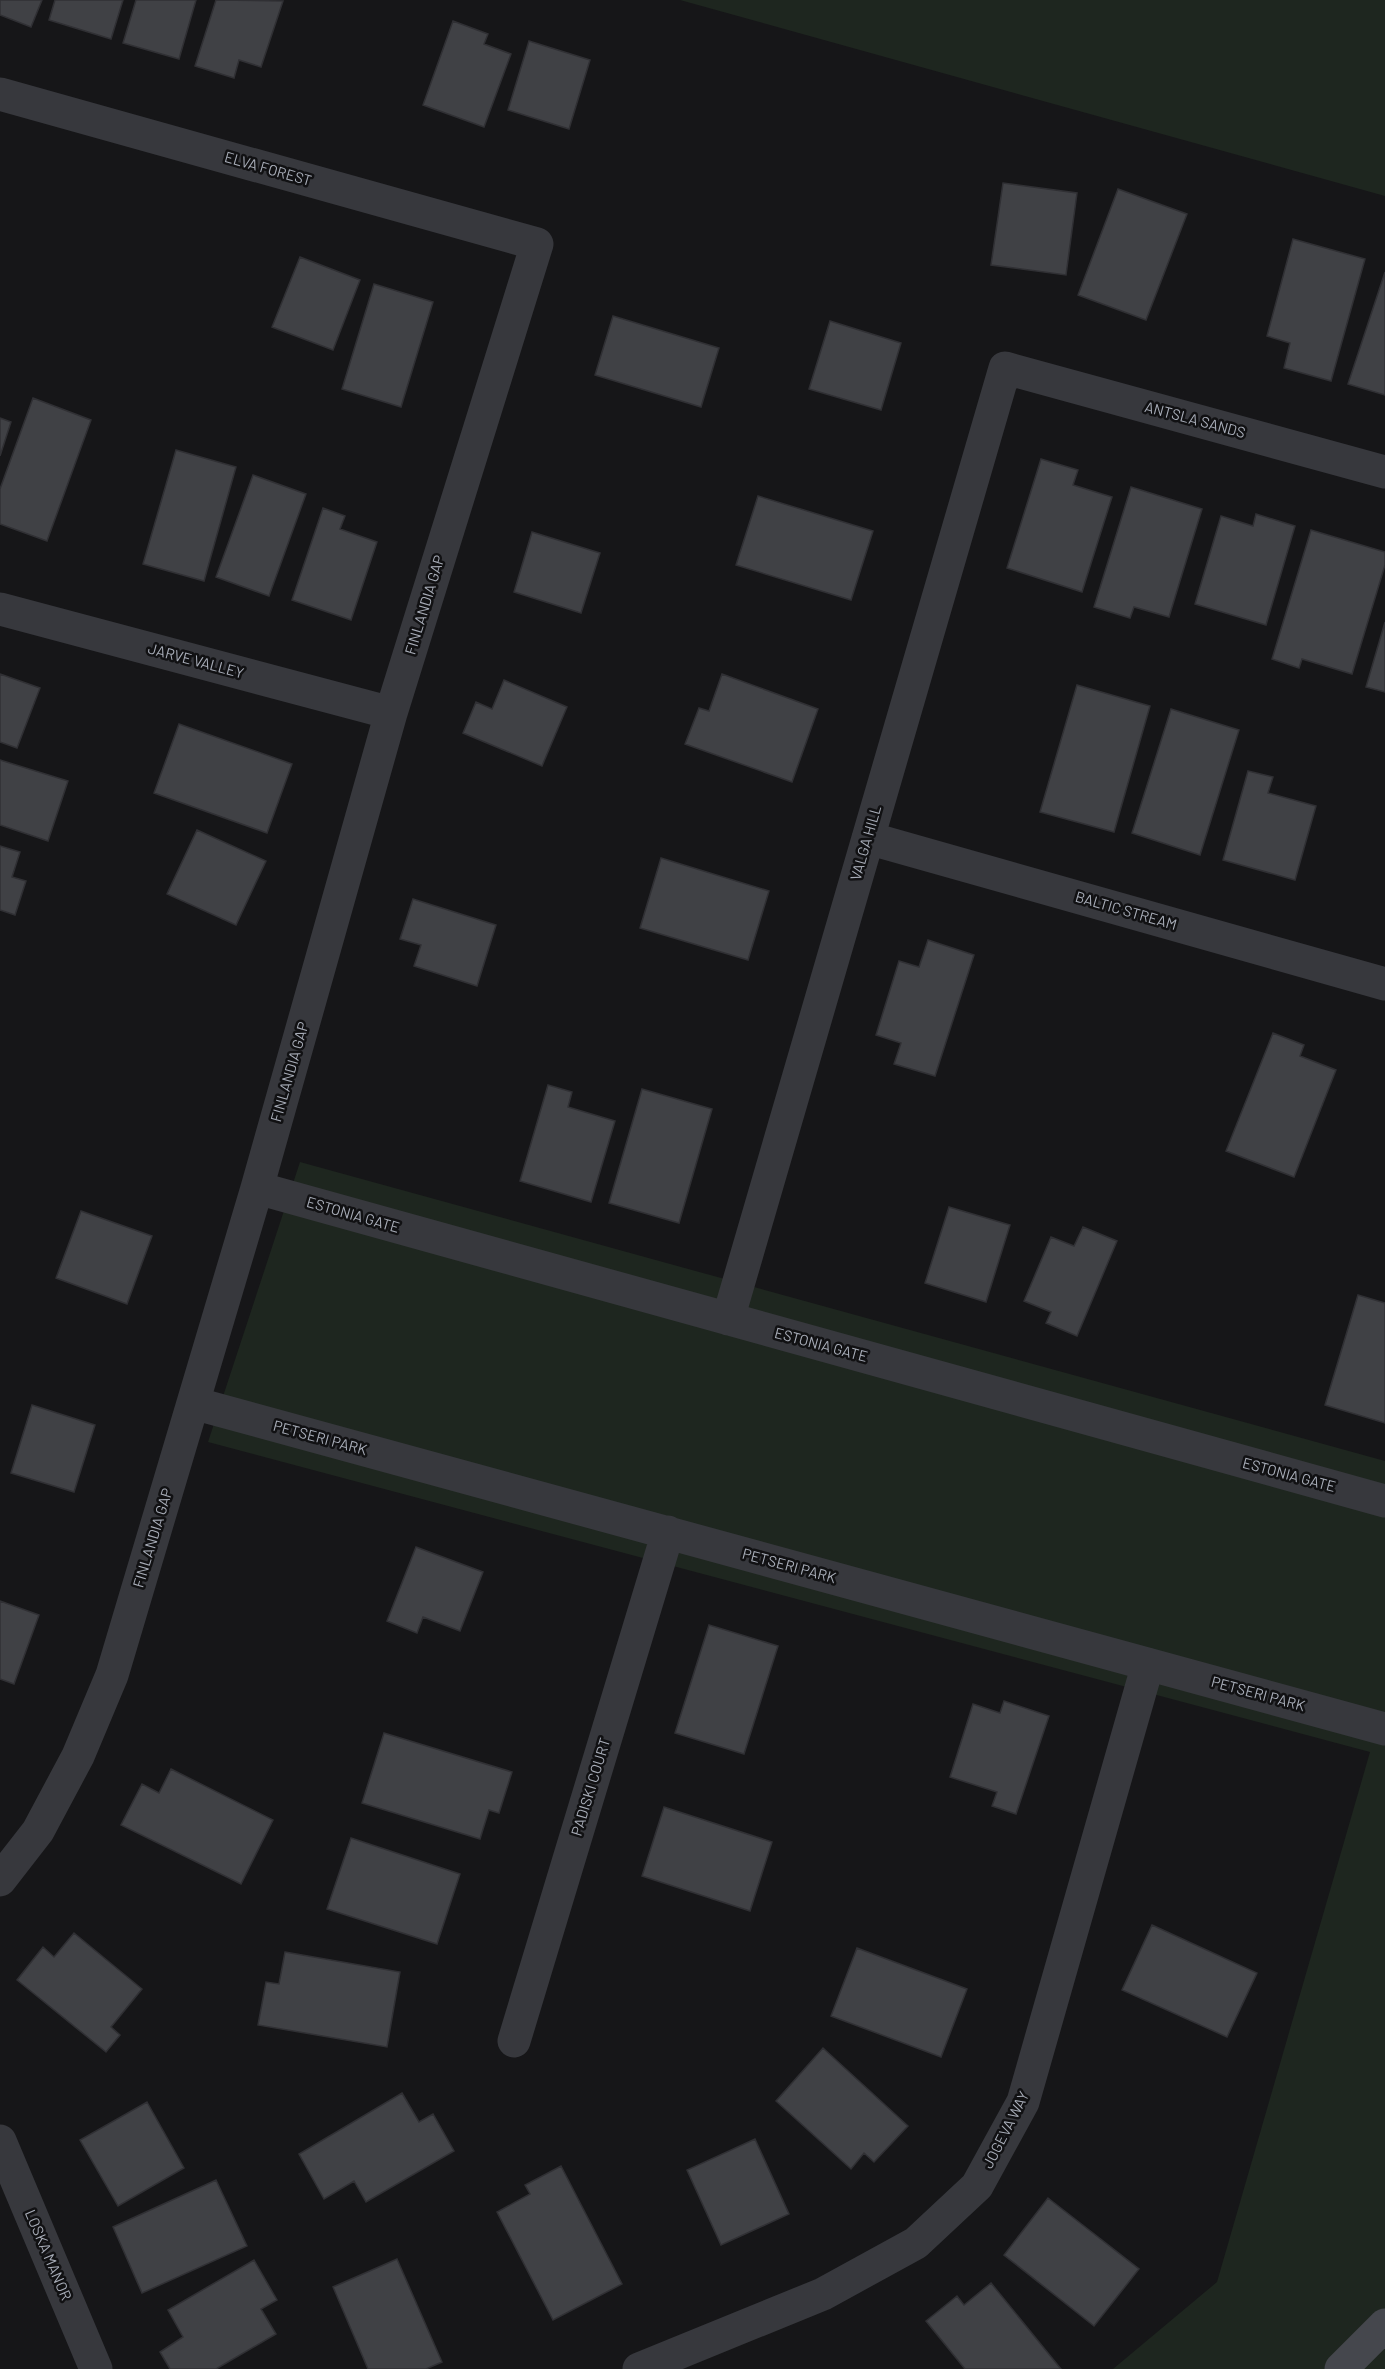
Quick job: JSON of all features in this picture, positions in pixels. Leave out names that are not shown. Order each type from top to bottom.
[{"type":"street","name":"ELVA FOREST","points":[[0,94],[537,244]]},
{"type":"street","name":"FINLANDIA GAP","points":[[0,1880],[38,1832],[78,1756],[112,1675],[257,1188],[391,713],[537,244]]},
{"type":"street","name":"ANTSLA SANDS","points":[[1005,368],[1385,472]]},
{"type":"street","name":"VALGA HILL","points":[[728,1319],[1005,368]]},
{"type":"street","name":"JARVE VALLEY","points":[[0,609],[391,713]]},
{"type":"street","name":"BALTIC STREAM","points":[[868,838],[1385,984]]},
{"type":"street","name":"ESTONIA GATE","points":[[257,1188],[1385,1501]]},
{"type":"street","name":"PETSERI PARK","points":[[193,1403],[1385,1729]]},
{"type":"street","name":"PADISKI COURT","points":[[514,2041],[668,1532]]},
{"type":"street","name":"JOGEVA WAY","points":[[639,2369],[823,2294],[916,2243],[976,2186],[1023,2102],[1148,1664]]},
{"type":"street","name":"LOSKA MANOR","points":[[0,2141],[96,2369]]},
{"type":"street","points":[[1341,2369],[1385,2325]]},
{"type":"shaded area","points":[[680,0],[1385,0],[1385,196]]},
{"type":"shaded area","points":[[300,1162],[1385,1461],[1385,2369],[1113,2369],[1217,2282],[1370,1752],[208,1442]]},
{"type":"building","points":[[0,0],[42,0],[31,27],[0,15]]},
{"type":"building","points":[[55,0],[123,0],[111,39],[49,20]]},
{"type":"building","points":[[136,0],[196,0],[179,59],[123,43]]},
{"type":"building","points":[[216,0],[283,1],[261,67],[239,60],[234,78],[195,66]]},
{"type":"building","points":[[453,21],[488,34],[484,44],[511,54],[484,127],[423,105]]},
{"type":"building","points":[[529,41],[590,60],[569,129],[508,110]]},
{"type":"building","points":[[1003,183],[1077,193],[1066,275],[991,265]]},
{"type":"building","points":[[1118,189],[1187,214],[1146,320],[1078,295]]},
{"type":"building","points":[[1293,239],[1365,259],[1331,381],[1284,368],[1290,343],[1267,336]]},
{"type":"building","points":[[300,257],[360,280],[333,350],[272,327]]},
{"type":"building","points":[[1385,272],[1385,395],[1348,384]]},
{"type":"building","points":[[374,284],[433,302],[401,407],[342,389]]},
{"type":"building","points":[[613,316],[719,348],[701,407],[595,375]]},
{"type":"building","points":[[830,321],[901,343],[881,410],[809,389]]},
{"type":"building","points":[[33,398],[91,420],[47,541],[0,524],[0,489]]},
{"type":"building","points":[[0,418],[11,422],[0,456]]},
{"type":"building","points":[[176,450],[236,467],[204,581],[143,564]]},
{"type":"building","points":[[1041,459],[1078,470],[1073,485],[1112,497],[1082,592],[1007,568]]},
{"type":"building","points":[[253,475],[306,494],[269,596],[216,577]]},
{"type":"building","points":[[1131,487],[1202,509],[1169,617],[1134,607],[1130,618],[1094,607]]},
{"type":"building","points":[[758,496],[873,531],[851,600],[736,565]]},
{"type":"building","points":[[323,508],[345,516],[340,529],[377,542],[351,620],[292,600]]},
{"type":"building","points":[[1256,514],[1295,526],[1266,625],[1195,604],[1221,516],[1253,526]]},
{"type":"building","points":[[1311,530],[1385,552],[1385,565],[1352,674],[1302,659],[1299,668],[1272,659]]},
{"type":"building","points":[[532,532],[600,553],[581,613],[514,592]]},
{"type":"building","points":[[1385,622],[1385,692],[1366,687]]},
{"type":"building","points":[[0,674],[40,688],[17,748],[0,742]]},
{"type":"building","points":[[722,674],[818,709],[792,782],[685,744],[699,708],[709,711]]},
{"type":"building","points":[[504,680],[567,707],[542,766],[463,733],[476,702],[492,709]]},
{"type":"building","points":[[1077,685],[1150,706],[1114,832],[1040,812]]},
{"type":"building","points":[[1171,709],[1239,730],[1200,855],[1132,833]]},
{"type":"building","points":[[179,724],[292,764],[267,833],[154,793]]},
{"type":"building","points":[[0,760],[68,781],[48,841],[0,825]]},
{"type":"building","points":[[1248,771],[1273,777],[1268,793],[1316,806],[1295,880],[1223,860]]},
{"type":"building","points":[[197,830],[266,861],[236,925],[167,894]]},
{"type":"building","points":[[0,846],[20,852],[12,877],[26,881],[15,915],[0,910]]},
{"type":"building","points":[[661,858],[769,891],[748,960],[640,928]]},
{"type":"building","points":[[413,899],[496,925],[477,986],[414,966],[421,945],[400,939]]},
{"type":"building","points":[[928,940],[974,955],[935,1076],[894,1064],[901,1043],[876,1035],[899,961],[919,967]]},
{"type":"building","points":[[1273,1033],[1304,1045],[1300,1056],[1336,1070],[1294,1177],[1226,1151]]},
{"type":"building","points":[[548,1085],[572,1092],[568,1107],[615,1121],[591,1202],[520,1181]]},
{"type":"building","points":[[642,1089],[712,1109],[679,1223],[609,1203]]},
{"type":"building","points":[[949,1207],[1010,1225],[986,1302],[925,1283]]},
{"type":"building","points":[[81,1211],[152,1236],[127,1304],[56,1278]]},
{"type":"building","points":[[1083,1227],[1117,1241],[1077,1336],[1046,1323],[1051,1312],[1024,1301],[1051,1237],[1074,1246]]},
{"type":"building","points":[[1358,1295],[1385,1303],[1385,1423],[1325,1405]]},
{"type":"building","points":[[32,1405],[95,1425],[74,1492],[11,1473]]},
{"type":"building","points":[[416,1547],[483,1572],[460,1631],[423,1617],[417,1633],[387,1621]]},
{"type":"building","points":[[0,1601],[39,1615],[14,1684],[0,1679]]},
{"type":"building","points":[[709,1625],[778,1646],[744,1754],[675,1733]]},
{"type":"building","points":[[1004,1701],[1049,1716],[1016,1814],[992,1806],[997,1792],[950,1777],[973,1704],[1000,1713]]},
{"type":"building","points":[[384,1733],[512,1772],[499,1813],[489,1810],[480,1839],[362,1803]]},
{"type":"building","points":[[171,1769],[273,1820],[241,1884],[121,1825],[142,1784],[159,1793]]},
{"type":"building","points":[[664,1807],[772,1842],[750,1911],[642,1876]]},
{"type":"building","points":[[351,1838],[460,1874],[437,1944],[327,1909]]},
{"type":"building","points":[[1152,1925],[1257,1973],[1227,2037],[1122,1990]]},
{"type":"building","points":[[74,1933],[142,1989],[111,2027],[120,2035],[106,2052],[17,1980],[43,1947],[54,1957]]},
{"type":"building","points":[[857,1948],[967,1989],[941,2057],[831,2016]]},
{"type":"building","points":[[285,1952],[400,1972],[387,2047],[258,2025],[266,1982],[279,1984]]},
{"type":"building","points":[[823,2048],[908,2126],[874,2162],[864,2153],[851,2169],[776,2101]]},
{"type":"building","points":[[402,2093],[419,2122],[433,2114],[454,2151],[366,2202],[354,2181],[324,2199],[299,2154]]},
{"type":"building","points":[[147,2102],[184,2168],[118,2206],[80,2140]]},
{"type":"building","points":[[755,2139],[789,2214],[721,2245],[687,2170]]},
{"type":"building","points":[[561,2166],[622,2284],[553,2320],[497,2212],[530,2194],[525,2185]]},
{"type":"building","points":[[216,2180],[247,2246],[142,2293],[113,2227]]},
{"type":"building","points":[[1048,2198],[1139,2269],[1094,2326],[1004,2255]]},
{"type":"building","points":[[397,2259],[442,2362],[426,2369],[368,2369],[333,2287]]},
{"type":"building","points":[[254,2260],[277,2300],[261,2309],[276,2334],[216,2369],[170,2369],[160,2352],[183,2337],[168,2310]]},
{"type":"building","points":[[991,2283],[1061,2369],[965,2369],[926,2321],[957,2296],[964,2305]]}]
